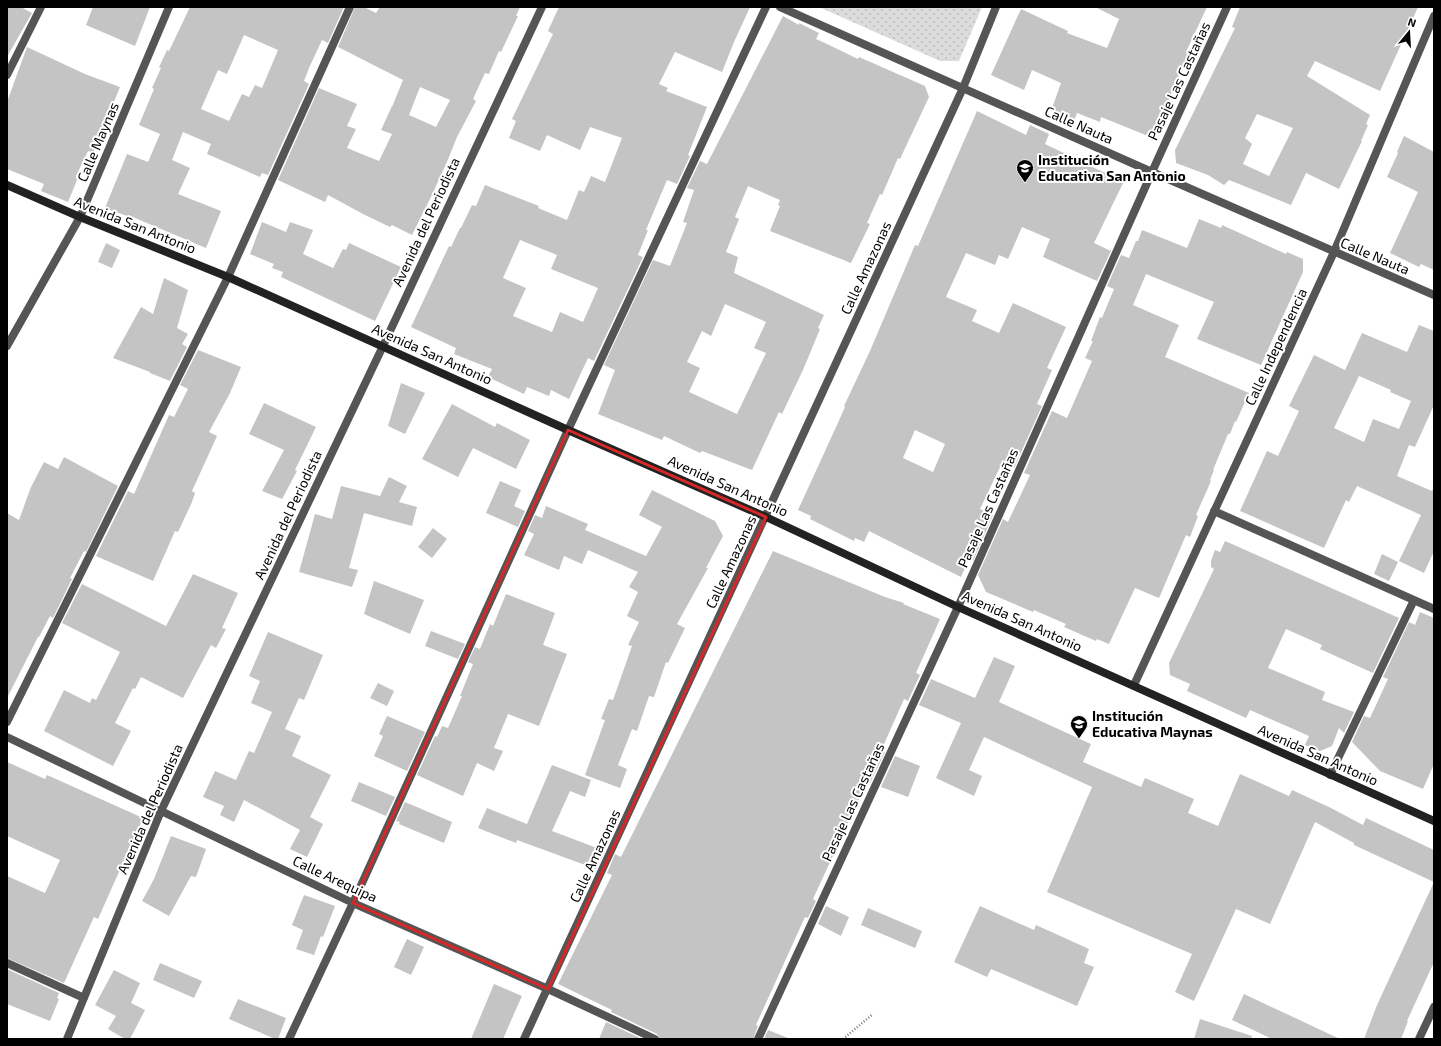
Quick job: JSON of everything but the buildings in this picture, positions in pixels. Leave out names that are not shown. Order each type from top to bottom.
[{"type":"main road","name":"Avenida San Antonio","points":[[7,185],[80,217],[228,277],[383,346],[568,430],[766,517],[958,607],[1434,821]]},
{"type":"street","points":[[7,75],[41,7]]},
{"type":"street","name":"Calle Maynas","points":[[7,346],[80,217],[169,7]]},
{"type":"street","points":[[7,722],[228,277],[350,7]]},
{"type":"street","name":"Avenida del Periodista","points":[[67,1039],[161,812],[383,346],[542,7]]},
{"type":"street","points":[[289,1039],[568,430],[766,7]]},
{"type":"street","name":"Calle Nauta","points":[[780,7],[1434,295]]},
{"type":"street","name":"Calle Amazonas","points":[[524,1039],[963,88],[996,7]]},
{"type":"street","name":"Pasaje Las Castañas","points":[[758,1039],[958,607],[1227,7]]},
{"type":"street","name":"Calle Independencia","points":[[1134,685],[1334,252],[1434,16]]},
{"type":"street","points":[[1214,511],[1434,609]]},
{"type":"street","points":[[1330,775],[1414,600]]},
{"type":"street","name":"Calle Arequipa","points":[[7,737],[161,812],[353,902],[548,989],[654,1039]]},
{"type":"street","points":[[7,963],[84,998]]},
{"type":"street","points":[[1419,1039],[1434,1007]]},
{"type":"path","points":[[843,1039],[873,1014]]},
{"type":"highlighted area","points":[[568,430],[766,517],[548,989],[353,903]]},
{"type":"shaded area","points":[[819,7],[982,7],[959,61],[940,61]]},
{"type":"place","name":"Institución Educativa San Antonio","points":[[1025,183]]},
{"type":"place","name":"Institución Educativa Maynas","points":[[1079,739]]}]
